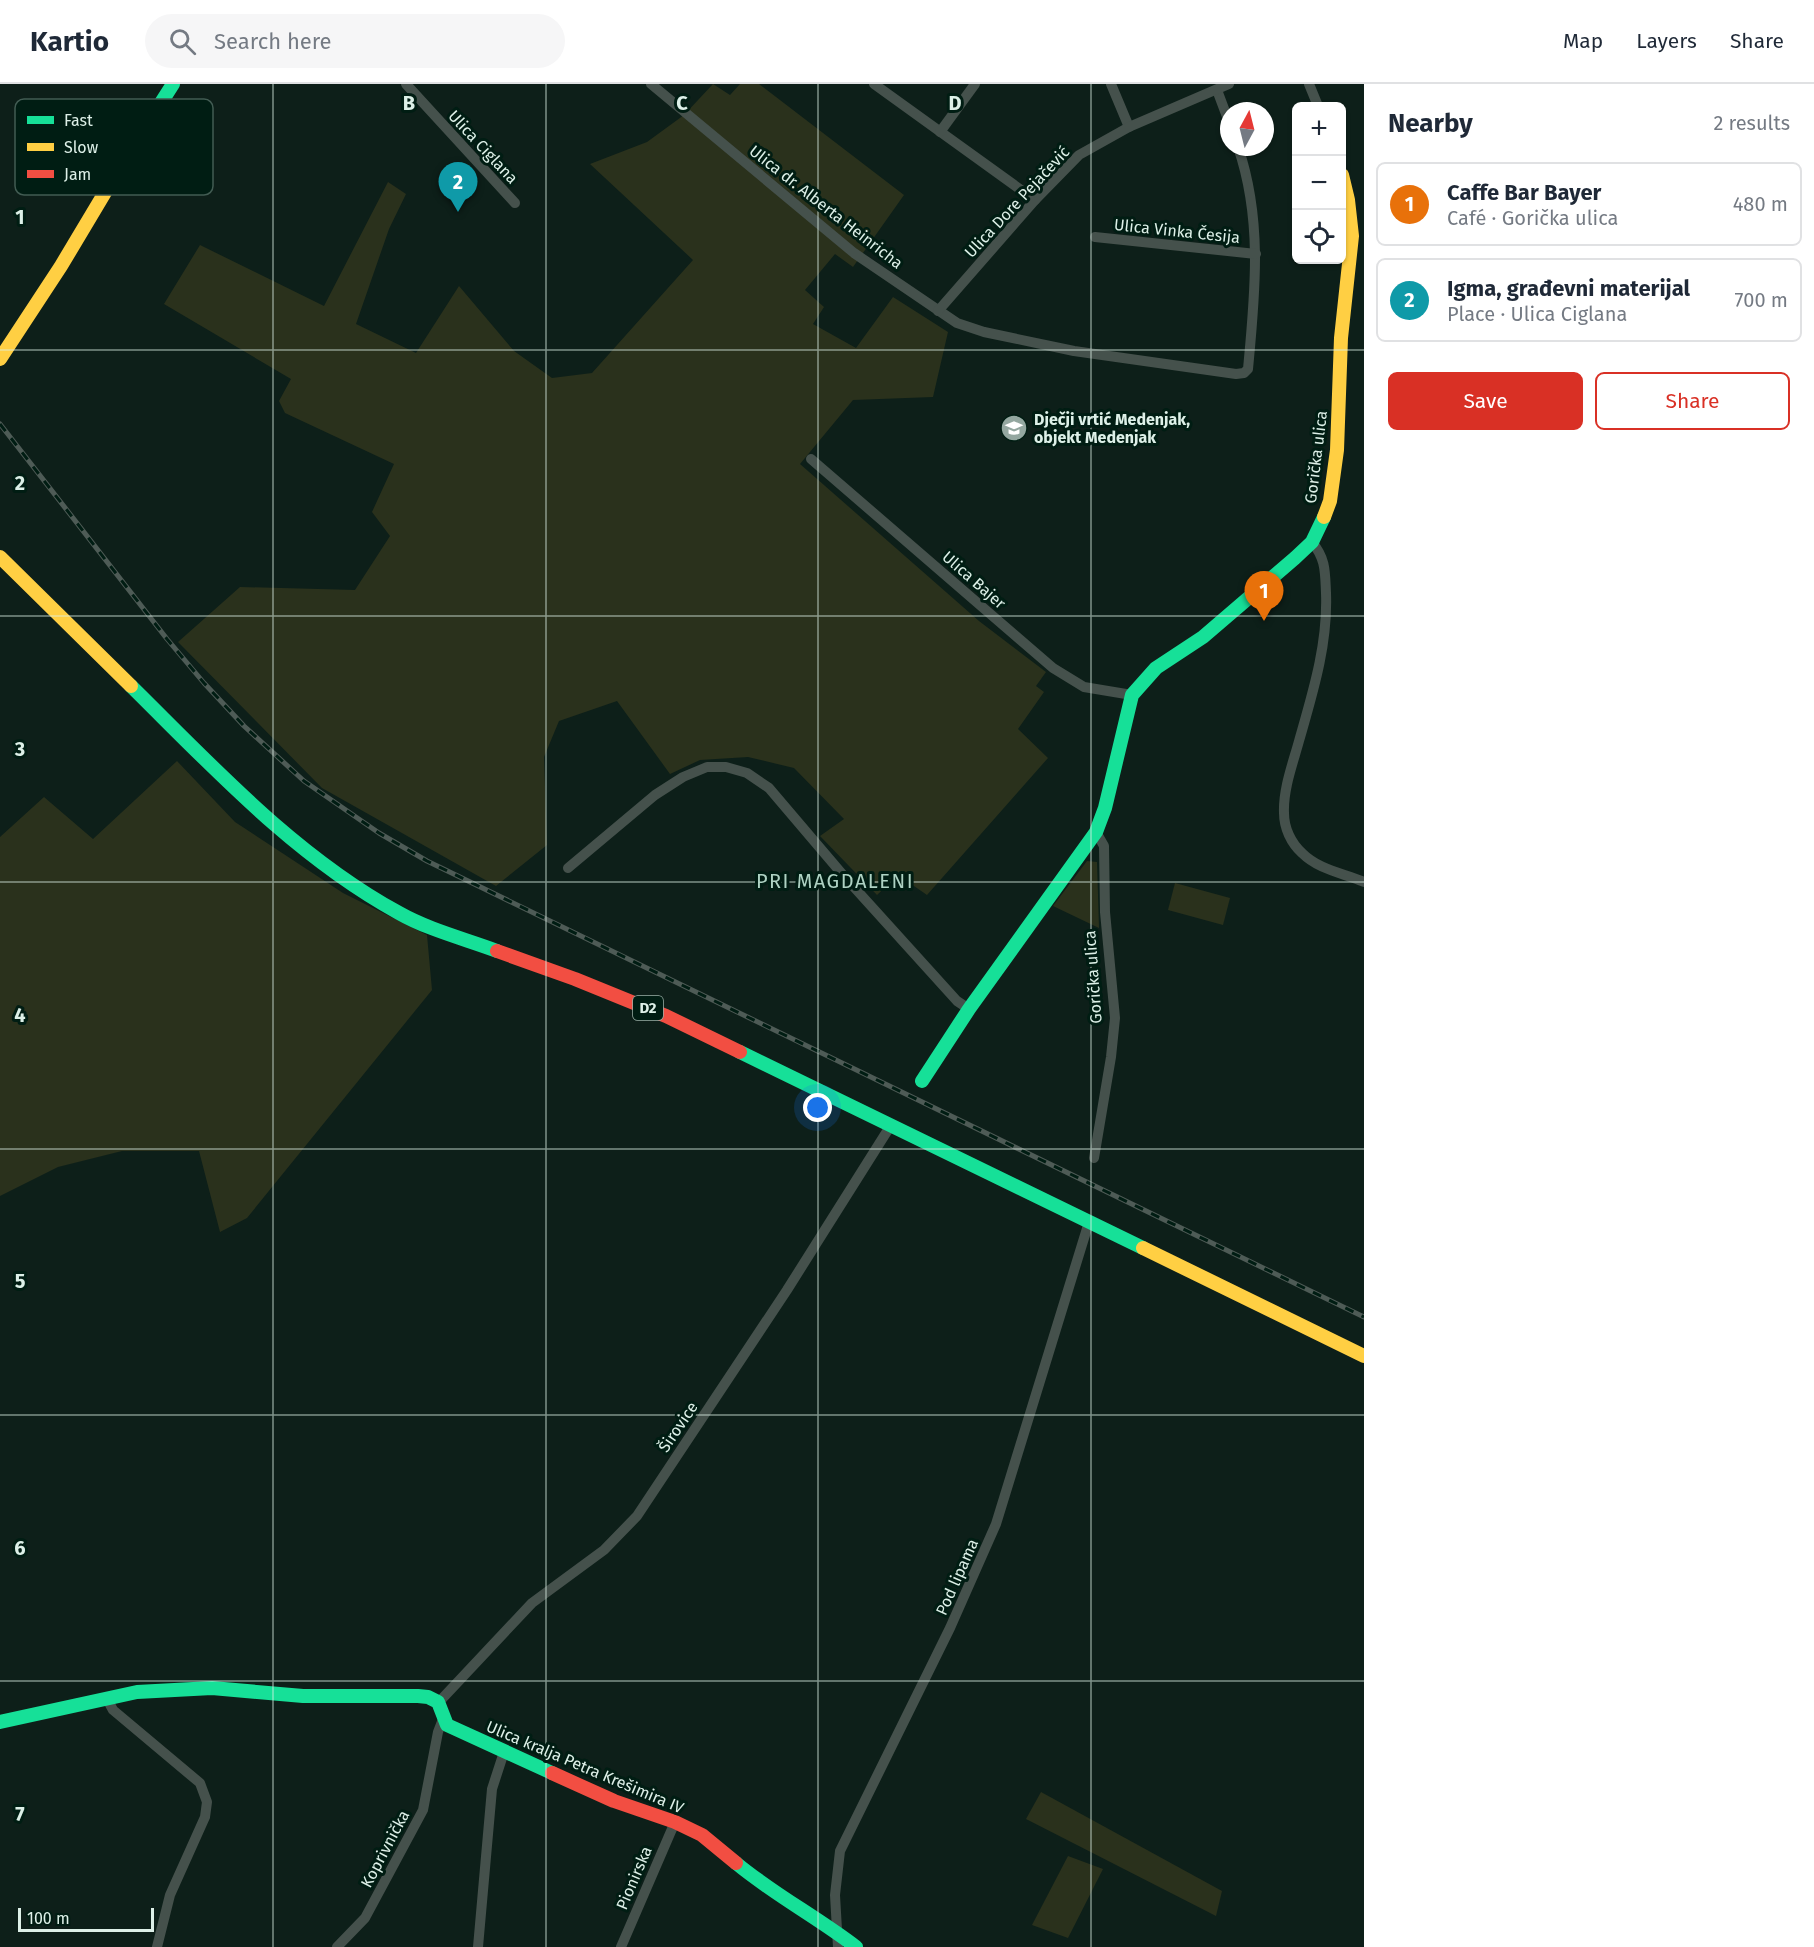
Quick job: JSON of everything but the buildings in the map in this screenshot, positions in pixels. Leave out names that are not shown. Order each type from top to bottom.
[{"type":"street","points":[[163,99],[173,84]]},
{"type":"street","name":"Ulica Ciglana","points":[[406,84],[515,203]]},
{"type":"street","name":"Ulica dr. Alberta Heinricha","points":[[651,84],[854,254],[957,323],[984,332],[1074,351],[1244,373]]},
{"type":"street","points":[[874,84],[1035,200]]},
{"type":"street","points":[[940,132],[975,84]]},
{"type":"street","points":[[1111,84],[1129,127]]},
{"type":"street","name":"Ulica Dore Pejačević","points":[[938,311],[1035,200],[1079,155],[1129,127],[1229,84]]},
{"type":"street","points":[[1310,85],[1316,102]]},
{"type":"street","points":[[1217,90],[1222,102]]},
{"type":"street","name":"Ulica Vinka Česija","points":[[1240,156],[1250,195],[1256,254],[1248,369],[1244,373]]},
{"type":"street","name":"Gorička ulica","points":[[922,1081],[969,1009],[1096,832],[1105,808],[1132,695],[1156,668],[1230,616],[1312,542],[1320,529],[1330,501],[1338,442],[1341,338],[1352,236],[1346,193]]},
{"type":"street","points":[[0,359],[55,275],[103,195]]},
{"type":"street","name":"Ulica Vinka Česija","points":[[1095,237],[1256,254]]},
{"type":"street","name":"Ulica Bajer","points":[[811,459],[1053,668],[1084,687],[1132,695]]},
{"type":"street","points":[[1312,542],[1323,556],[1325,575],[1327,602],[1322,659],[1288,784],[1284,813],[1288,833],[1302,854],[1322,868],[1364,882]]},
{"type":"street","name":"D2","points":[[0,557],[259,812],[295,843],[363,892],[400,914],[575,979],[656,1012],[1364,1356]]},
{"type":"street","points":[[568,868],[655,795],[682,777],[707,767],[726,767],[747,773],[769,788],[950,993],[969,1009]]},
{"type":"street","name":"Gorička ulica","points":[[1094,1158],[1111,1057],[1114,1018],[1105,912],[1104,846],[1096,832]]},
{"type":"street","name":"Širovice","points":[[439,1702],[532,1603],[604,1550],[637,1516],[787,1290],[891,1125]]},
{"type":"street","name":"Pod lipama","points":[[838,1943],[835,1895],[840,1851],[950,1628],[996,1524],[1089,1222]]},
{"type":"street","points":[[0,1722],[137,1692],[212,1688],[303,1696],[427,1697],[439,1702],[443,1719]]},
{"type":"street","points":[[107,1699],[113,1710],[200,1783],[207,1802],[205,1817],[170,1895],[157,1947]]},
{"type":"street","name":"Ulica kralja Petra Krešimira IV","points":[[443,1719],[447,1725],[504,1752],[615,1801],[675,1822],[702,1835],[838,1943],[855,1947]]},
{"type":"street","name":"Koprivnička","points":[[337,1947],[365,1918],[423,1810],[443,1719]]},
{"type":"street","points":[[478,1947],[492,1789],[504,1752]]},
{"type":"street","name":"Pionirska","points":[[621,1947],[675,1822]]},
{"type":"green space","points":[[713,84],[730,95],[740,84],[759,84],[904,195],[853,267],[835,254],[805,290],[824,307],[813,324],[856,348],[893,297],[948,332],[933,397],[853,400],[800,464],[979,621],[1046,672],[1036,686],[1044,692],[1018,729],[1048,758],[927,895],[898,875],[877,895],[820,836],[844,819],[794,768],[748,757],[700,760],[670,774],[617,701],[559,721],[544,757],[547,845],[496,886],[322,788],[178,642],[240,587],[355,590],[390,536],[372,512],[394,464],[285,413],[279,401],[291,379],[164,304],[200,245],[324,306],[388,182],[406,194],[389,229],[356,324],[416,353],[459,286],[514,351],[552,378],[592,373],[693,260],[590,164],[647,142],[684,115]]},
{"type":"green space","points":[[177,761],[235,822],[343,893],[427,935],[432,990],[247,1218],[220,1232],[199,1151],[122,1151],[58,1167],[0,1196],[0,837],[44,797],[93,839]]},
{"type":"green space","points":[[1087,861],[1097,862],[1099,928],[1053,906]]},
{"type":"green space","points":[[1175,883],[1230,898],[1223,925],[1168,910]]},
{"type":"green space","points":[[1041,1792],[1222,1891],[1216,1916],[1026,1819]]},
{"type":"green space","points":[[1068,1856],[1103,1869],[1068,1938],[1032,1925]]},
{"type":"railway","points":[[0,424],[167,639],[204,683],[244,726],[304,781],[379,833],[427,861],[1364,1317]]},
{"type":"traffic: fast","points":[[163,99],[173,84]]},
{"type":"traffic: fast","points":[[922,1081],[969,1009],[1096,832],[1105,808],[1132,695],[1156,668],[1203,637],[1295,558],[1312,542],[1324,517]]},
{"type":"traffic: fast","points":[[131,686],[257,809],[325,865],[399,913],[435,929],[497,951]]},
{"type":"traffic: fast","points":[[740,1052],[1143,1248]]},
{"type":"traffic: fast","points":[[0,1722],[137,1692],[212,1688],[303,1696],[418,1696],[428,1697],[438,1702],[447,1725],[552,1773]]},
{"type":"traffic: fast","points":[[736,1863],[856,1947]]},
{"type":"traffic: slow","points":[[1324,517],[1330,501],[1337,450],[1341,338],[1352,236],[1346,192]]},
{"type":"traffic: slow","points":[[0,359],[61,266],[103,195]]},
{"type":"traffic: slow","points":[[0,557],[131,686]]},
{"type":"traffic: slow","points":[[1143,1248],[1364,1356]]},
{"type":"traffic: jam","points":[[497,951],[575,979],[666,1016],[740,1052]]},
{"type":"traffic: jam","points":[[552,1773],[614,1801],[675,1822],[702,1835],[736,1863]]},
{"type":"place","name":"Igma, građevni materijal","points":[[458,212]]},
{"type":"place","name":"Dječji vrtić Medenjak, objekt Medenjak","points":[[1014,428]]},
{"type":"place","name":"Caffe Bar Bayer","points":[[1264,621]]},
{"type":"district","name":"PRI MAGDALENI","points":[[835,881]]}]
